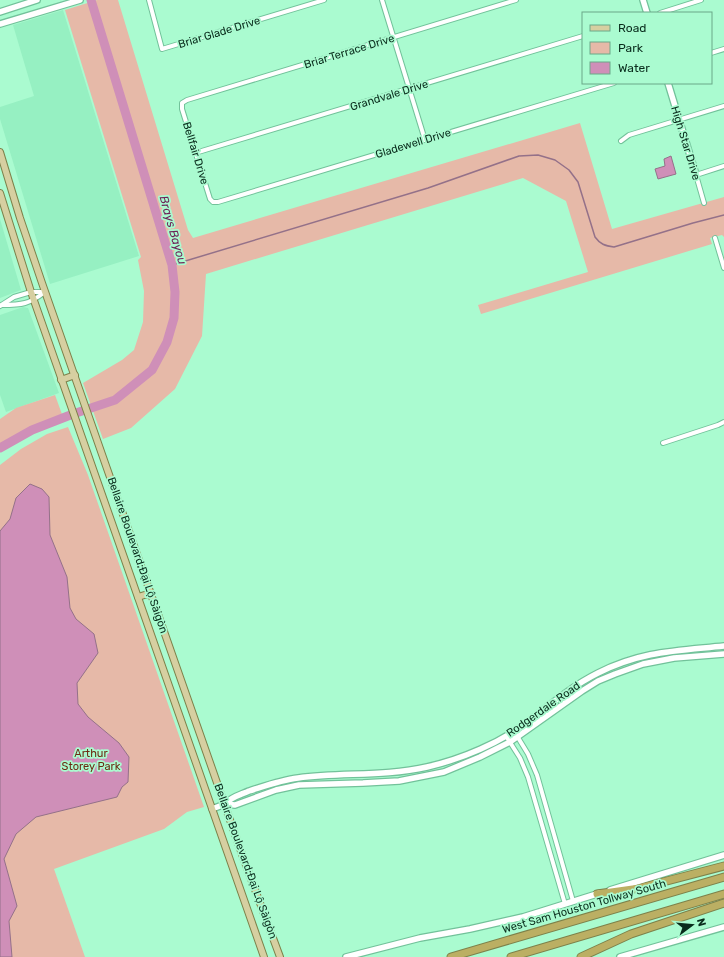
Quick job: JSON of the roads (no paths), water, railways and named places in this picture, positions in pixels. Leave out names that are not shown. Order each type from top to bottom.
[{"type":"highway","points":[[597,894],[640,888],[724,866]]},
{"type":"highway","name":"West Sam Houston Tollway South","points":[[451,957],[724,877]]},
{"type":"highway","points":[[511,957],[724,894]]},
{"type":"highway","points":[[581,957],[631,934],[724,903]]},
{"type":"main road","name":"Bellaire Boulevard;Đại Lộ Sàigòn","points":[[0,152],[45,292],[280,957]]},
{"type":"main road","name":"Bellaire Boulevard;Đại Lộ Sàigòn","points":[[0,193],[30,292],[264,957]]},
{"type":"main road","points":[[61,380],[75,375]]},
{"type":"main road","points":[[138,597],[151,593]]},
{"type":"street","points":[[0,12],[37,0]]},
{"type":"street","points":[[0,24],[80,0]]},
{"type":"street","name":"Briar Glade Drive","points":[[148,0],[162,49],[324,0]]},
{"type":"street","points":[[382,0],[425,140]]},
{"type":"street","name":"Briar Terrace Drive","points":[[182,103],[187,100],[516,0]]},
{"type":"street","points":[[643,0],[647,12]]},
{"type":"street","points":[[663,12],[701,0]]},
{"type":"street","name":"Grandvale Drive","points":[[196,153],[582,36]]},
{"type":"street","points":[[712,53],[724,49]]},
{"type":"street","name":"Gladewell Drive","points":[[213,202],[218,202],[611,84]]},
{"type":"street","name":"High Star Drive","points":[[668,84],[704,203]]},
{"type":"street","name":"Bellfair Drive","points":[[182,103],[182,109],[210,199],[213,202]]},
{"type":"street","points":[[621,141],[629,135],[724,106]]},
{"type":"street","points":[[696,175],[724,166]]},
{"type":"street","points":[[716,238],[724,268]]},
{"type":"street","points":[[1,305],[14,297],[30,292],[45,292]]},
{"type":"street","points":[[1,305],[16,305],[34,301],[45,292]]},
{"type":"street","points":[[663,442],[724,422]]},
{"type":"street","points":[[718,425],[724,426]]},
{"type":"street","name":"Rodgerdale Road","points":[[226,804],[230,798],[288,779],[313,776],[364,775],[398,772],[430,766],[457,758],[506,736],[528,722],[561,695],[590,677],[612,666],[641,656],[667,651],[724,646]]},
{"type":"street","name":"Rodgerdale Road","points":[[212,809],[226,804],[235,805],[276,790],[289,787],[314,784],[363,784],[399,781],[431,775],[459,766],[518,738],[582,690],[598,681],[643,664],[674,658],[724,654]]},
{"type":"street","points":[[641,656],[643,664]]},
{"type":"street","points":[[612,666],[615,674]]},
{"type":"street","points":[[514,731],[534,767],[573,901]]},
{"type":"street","points":[[506,736],[526,771],[565,904]]},
{"type":"street","points":[[398,772],[399,781]]},
{"type":"street","points":[[313,776],[314,784]]},
{"type":"street","points":[[539,815],[548,812]]},
{"type":"street","points":[[346,957],[420,938],[523,917],[724,855]]},
{"type":"street","points":[[620,957],[724,927]]},
{"type":"water","points":[[671,156],[676,174],[658,179],[655,169],[665,166],[664,159]]},
{"type":"water","points":[[30,484],[42,489],[49,497],[50,535],[67,577],[70,608],[76,619],[94,634],[98,653],[77,683],[78,704],[88,717],[119,743],[129,757],[128,782],[122,787],[117,797],[36,817],[16,834],[4,859],[17,906],[9,921],[12,957],[0,957],[0,531],[10,519],[16,498]]},
{"type":"waterway","name":"Brays Bayou","points":[[0,448],[32,430],[115,400],[152,370],[167,342],[174,318],[175,292],[172,265],[91,0]]},
{"type":"waterway","points":[[172,265],[428,188],[519,156],[538,155],[555,160],[569,170],[578,182],[595,237],[601,243],[608,246],[614,247],[724,215]]},
{"type":"park label","name":"Arthur Storey Park","points":[[91,759]]}]
